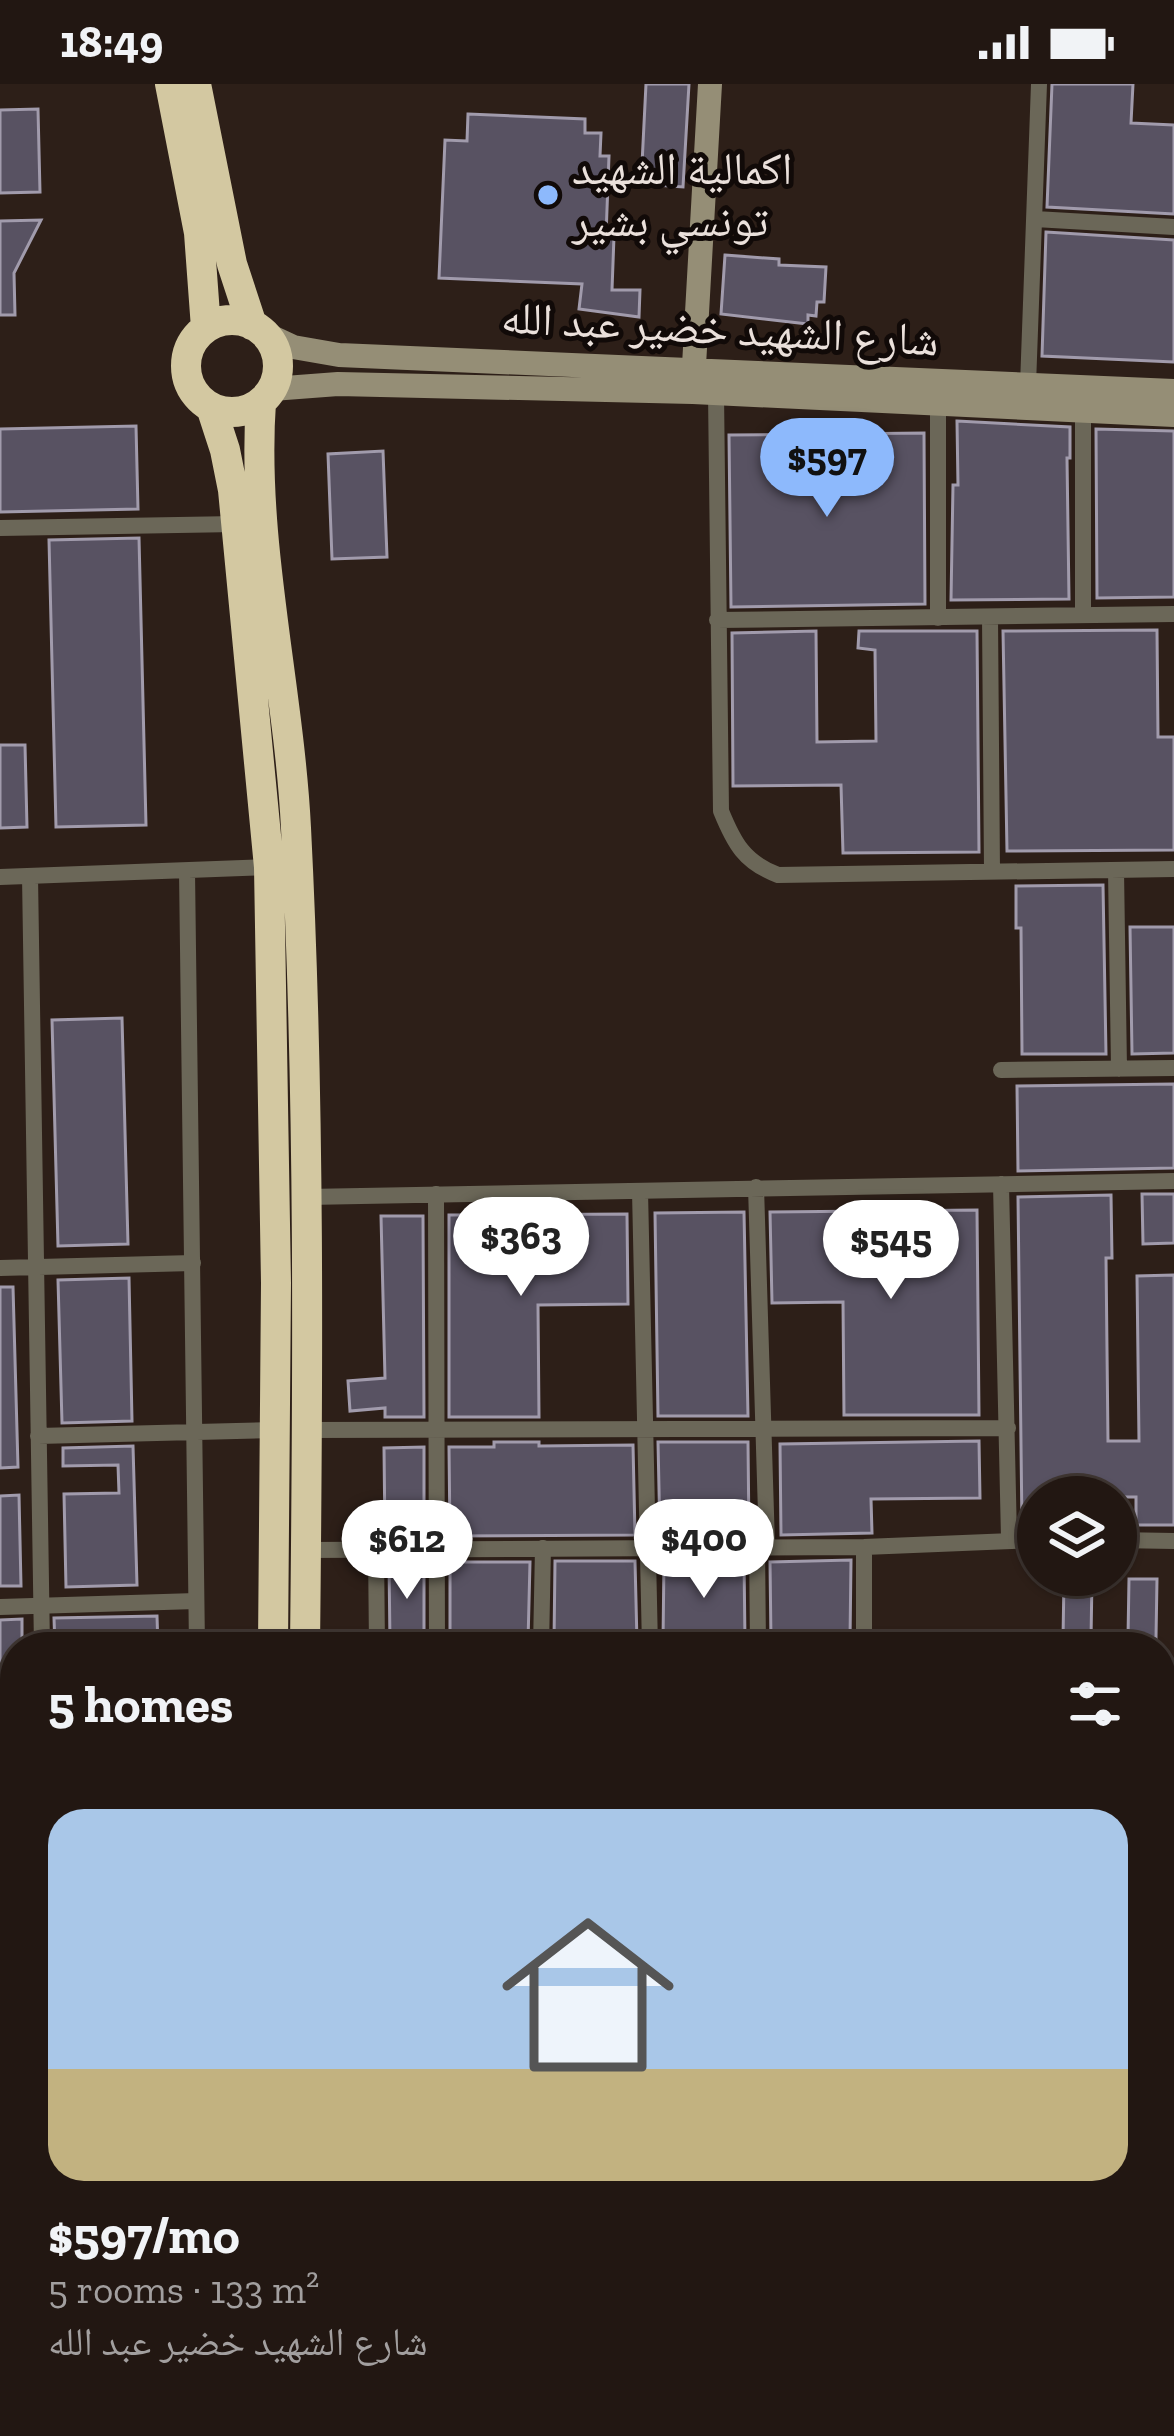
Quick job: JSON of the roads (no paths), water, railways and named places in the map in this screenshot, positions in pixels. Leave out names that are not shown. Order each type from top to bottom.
[{"type":"highway","points":[[170,84],[199,233],[206,328]]},
{"type":"highway","points":[[196,84],[232,263],[259,330],[278,361],[266,396],[260,489],[296,823],[307,1197],[305,1632]]},
{"type":"highway","points":[[259,330],[229,320],[206,328],[192,343],[186,363],[194,393],[211,407],[242,412],[266,396]]},
{"type":"highway","points":[[211,407],[225,450],[237,524],[269,867],[273,1632]]},
{"type":"main road","points":[[701,385],[710,84]]},
{"type":"main road","name":"شارع الشهيد خضير عبد الله","points":[[259,330],[293,347],[340,355],[938,405],[1174,415]]},
{"type":"main road","name":"شارع الشهيد خضير عبد الله","points":[[266,396],[338,383],[1028,385],[1174,391]]},
{"type":"street","points":[[1028,385],[1039,84]]},
{"type":"street","points":[[1035,219],[1174,227]]},
{"type":"street","points":[[701,385],[722,811],[735,844],[754,866],[778,874],[1174,869]]},
{"type":"street","points":[[938,405],[938,618]]},
{"type":"street","points":[[1083,410],[1083,615]]},
{"type":"street","points":[[0,527],[237,524]]},
{"type":"street","points":[[716,620],[1174,614]]},
{"type":"street","points":[[990,617],[992,871]]},
{"type":"street","points":[[0,877],[269,867]]},
{"type":"street","points":[[1116,870],[1119,1069]]},
{"type":"street","points":[[187,871],[197,1632]]},
{"type":"street","points":[[30,876],[41,1632]]},
{"type":"street","points":[[1001,1070],[1174,1068]]},
{"type":"street","points":[[307,1197],[1174,1181]]},
{"type":"street","points":[[1001,1184],[1009,1539]]},
{"type":"street","points":[[756,1186],[765,1428],[759,1632]]},
{"type":"street","points":[[640,1191],[650,1632]]},
{"type":"street","points":[[436,1194],[437,1632]]},
{"type":"street","points":[[0,1268],[193,1263]]},
{"type":"street","points":[[307,1430],[1007,1428]]},
{"type":"street","points":[[38,1436],[275,1430]]},
{"type":"street","points":[[306,1550],[864,1546],[1017,1539]]},
{"type":"street","points":[[1137,1540],[1174,1541]]},
{"type":"street","points":[[864,1546],[864,1632]]},
{"type":"street","points":[[376,1549],[377,1632]]},
{"type":"street","points":[[541,1632],[542,1549]]},
{"type":"street","points":[[0,1607],[196,1601]]},
{"type":"place","name":"اكمالية الشهيد تونسي بشير","points":[[548,195]]}]
